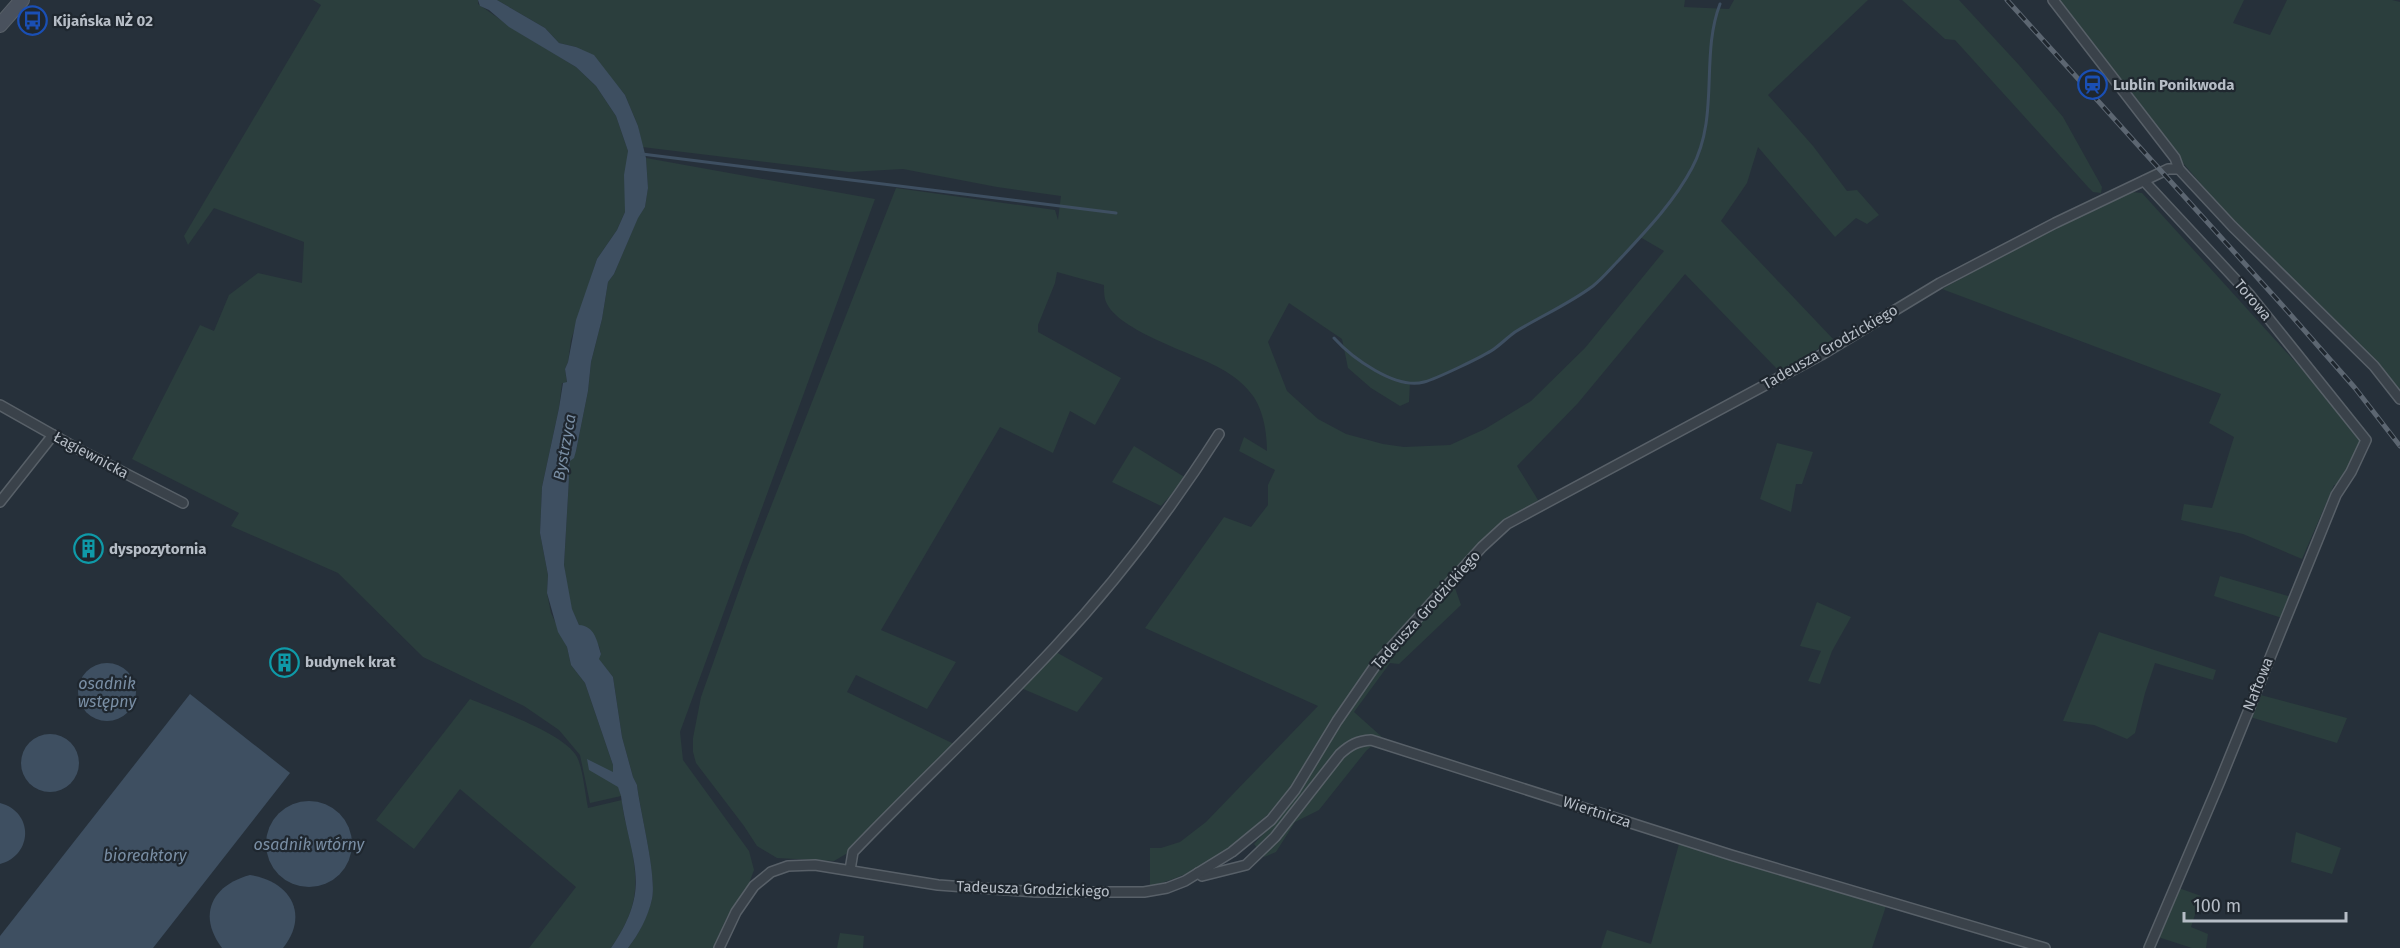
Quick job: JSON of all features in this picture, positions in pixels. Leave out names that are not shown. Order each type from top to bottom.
[{"type":"main road","points":[[0,25],[22,0]]},
{"type":"street","points":[[2053,0],[2175,159],[2179,169],[2232,226],[2374,366],[2400,399]]},
{"type":"street","name":"Tadeusza Grodzickiego","points":[[719,948],[747,894],[765,876],[795,866],[815,865],[959,887],[1065,893],[1151,892],[1180,883],[1232,852],[1271,819],[1295,790],[1337,721],[1377,663],[1482,547],[1507,524],[1821,355],[1940,283],[2055,223],[2168,169],[2179,169]]},
{"type":"street","name":"Torowa","points":[[2144,181],[2249,294],[2354,425]]},
{"type":"street","name":"Łagiewnicka","points":[[0,405],[183,503]]},
{"type":"street","name":"Naftowa","points":[[2149,948],[2220,781],[2336,495],[2351,472],[2366,440],[2354,425]]},
{"type":"street","points":[[850,870],[854,852],[1017,687],[1096,601],[1186,485],[1220,434]]},
{"type":"street","points":[[0,502],[53,435]]},
{"type":"street","name":"Wiertnicza","points":[[1198,873],[1202,876],[1246,865],[1275,837],[1340,754],[1349,746],[1360,741],[1371,740],[1731,855],[2045,948]]},
{"type":"green space","points":[[313,0],[478,0],[478,4],[517,31],[576,67],[596,86],[616,116],[628,151],[625,212],[617,230],[597,259],[571,340],[565,369],[567,383],[562,383],[542,487],[540,533],[548,575],[547,593],[551,613],[567,647],[571,665],[585,683],[621,796],[590,803],[580,755],[559,730],[524,706],[423,657],[338,573],[231,526],[239,513],[132,459],[200,325],[214,331],[229,295],[258,273],[302,283],[304,242],[214,208],[188,245],[184,236],[321,5]]},
{"type":"green space","points":[[497,0],[1685,0],[1684,7],[1729,9],[1734,0],[1868,0],[1768,95],[1813,146],[1847,191],[1857,190],[1879,215],[1867,224],[1856,218],[1835,237],[1758,147],[1747,183],[1721,221],[1834,340],[1779,371],[1685,274],[1578,403],[1517,466],[1538,500],[1493,531],[1455,572],[1455,588],[1461,605],[1399,664],[1390,663],[1354,712],[1382,737],[1366,751],[1319,810],[1295,822],[1276,852],[1264,857],[1254,844],[1285,811],[1279,803],[1236,843],[1204,865],[1169,881],[1150,886],[1150,848],[1161,848],[1180,842],[1206,822],[1318,706],[1145,628],[1224,517],[1251,527],[1268,505],[1268,485],[1275,470],[1239,451],[1244,437],[1267,451],[1263,420],[1254,397],[1234,377],[1216,366],[1137,330],[1122,320],[1111,310],[1105,299],[1104,285],[1057,272],[1055,283],[1038,325],[1038,332],[1121,378],[1095,425],[1070,411],[1053,453],[1000,427],[881,630],[956,662],[927,709],[856,675],[847,692],[954,744],[851,851],[834,861],[777,858],[757,846],[696,763],[693,738],[701,697],[748,565],[896,188],[1055,210],[1058,220],[1061,196],[997,187],[903,169],[849,172],[642,147],[638,126],[625,95],[611,78],[576,47],[559,43],[545,28]],"holes":[[[1640,237],[1664,251],[1585,348],[1531,401],[1485,429],[1450,445],[1404,447],[1383,444],[1346,434],[1318,419],[1287,391],[1268,342],[1289,303],[1342,339],[1348,368],[1371,388],[1400,406],[1409,402],[1410,382],[1423,383],[1492,351],[1513,334],[1570,302],[1596,284]]]},
{"type":"green space","points":[[1902,0],[1959,0],[2063,117],[2102,187],[2101,193],[2093,192],[2088,187],[1955,40],[1945,39]]},
{"type":"green space","points":[[2058,0],[2244,0],[2233,23],[2270,35],[2287,0],[2392,0],[2400,2],[2400,391],[2385,373],[2218,204],[2178,157]]},
{"type":"green space","points":[[646,158],[875,199],[680,732],[683,760],[749,851],[754,870],[748,886],[727,917],[713,948],[628,948],[642,925],[652,899],[648,844],[637,785],[622,737],[613,677],[598,659],[601,654],[599,646],[579,625],[572,610],[564,565],[570,460],[576,451],[588,391],[591,362],[602,319],[608,282],[614,274],[638,217],[645,207],[648,188]]},
{"type":"green space","points":[[2132,192],[2142,193],[2366,440],[2341,488],[2334,485],[2302,559],[2243,534],[2181,520],[2184,504],[2212,508],[2234,437],[2209,423],[2221,394],[1942,289],[2031,240]]},
{"type":"green space","points":[[1777,443],[1813,452],[1802,484],[1796,484],[1791,512],[1760,499]]},
{"type":"green space","points":[[1134,446],[1186,478],[1161,506],[1112,482]]},
{"type":"green space","points":[[2220,576],[2291,597],[2282,618],[2214,596]]},
{"type":"green space","points":[[1817,602],[1851,617],[1832,651],[1820,684],[1808,681],[1821,651],[1800,646]]},
{"type":"green space","points":[[2099,632],[2216,670],[2213,680],[2155,663],[2135,733],[2127,739],[2094,725],[2063,721]]},
{"type":"green space","points":[[1054,651],[1103,678],[1077,712],[1021,688]]},
{"type":"green space","points":[[2257,694],[2347,718],[2337,743],[2250,717]]},
{"type":"green space","points":[[470,699],[545,731],[570,748],[579,762],[588,808],[622,800],[634,866],[635,891],[630,913],[611,948],[529,948],[576,887],[460,789],[414,849],[376,820]]},
{"type":"green space","points":[[2296,832],[2341,848],[2332,874],[2291,862]]},
{"type":"green space","points":[[1679,844],[1886,906],[1872,948],[1601,948],[1607,930],[1651,944]]},
{"type":"green space","points":[[2176,887],[2201,896],[2191,927],[2208,934],[2206,948],[2192,948],[2158,937]]},
{"type":"green space","points":[[840,933],[864,936],[863,948],[837,948]]},
{"type":"water","name":"Bystrzyca","points":[[478,0],[497,0],[545,28],[559,43],[594,55],[625,95],[638,126],[646,158],[648,188],[645,207],[614,274],[608,282],[602,319],[591,362],[588,391],[576,451],[574,458],[570,461],[564,565],[572,609],[579,625],[592,631],[601,654],[599,659],[613,677],[622,737],[637,785],[650,860],[652,899],[643,925],[628,948],[611,948],[632,907],[635,890],[636,873],[621,796],[618,787],[589,770],[587,759],[613,772],[613,765],[585,683],[571,665],[567,647],[558,632],[547,593],[548,575],[540,533],[542,487],[563,383],[567,382],[565,369],[576,320],[597,259],[617,230],[625,212],[624,175],[628,151],[616,116],[596,86],[576,67],[509,27],[489,10],[480,6]]},
{"type":"water","name":"osadnik wstępny","points":[[107,663],[118,665],[131,676],[136,692],[134,703],[123,716],[107,721],[96,719],[83,708],[78,692],[80,681],[91,668]]},
{"type":"water","name":"bioreaktory","points":[[190,694],[290,773],[153,948],[0,948],[0,936]]},
{"type":"water","name":"osadnik wstępny","points":[[50,734],[61,736],[74,747],[79,763],[77,774],[66,787],[50,792],[39,790],[26,779],[21,763],[23,752],[34,739]]},
{"type":"water","name":"osadnik wtórny","points":[[309,801],[325,805],[339,814],[348,828],[352,844],[348,860],[339,874],[325,883],[309,887],[293,883],[279,874],[270,860],[266,844],[270,828],[279,814],[293,805]]},
{"type":"water","points":[[0,803],[19,815],[24,824],[25,834],[19,852],[0,864]]},
{"type":"water","name":"osadnik wtórny","points":[[250,875],[276,884],[292,901],[295,923],[283,948],[222,948],[214,936],[210,924],[212,903],[226,886]]},
{"type":"waterway","points":[[1334,338],[1375,371],[1401,381],[1424,382],[1489,352],[1515,332],[1574,299],[1597,283],[1658,216],[1677,193],[1692,168],[1705,128],[1711,44],[1720,4]]},
{"type":"waterway","points":[[642,154],[1116,213]]},
{"type":"railway","points":[[2007,0],[2282,305],[2355,388],[2400,446]]},
{"type":"place","name":"Kijańska NŻ 02","points":[[32,21]]},
{"type":"place","name":"Lublin Ponikwoda","points":[[2092,85]]},
{"type":"place","name":"dyspozytornia","points":[[88,549]]},
{"type":"place","name":"budynek krat","points":[[284,662]]}]
